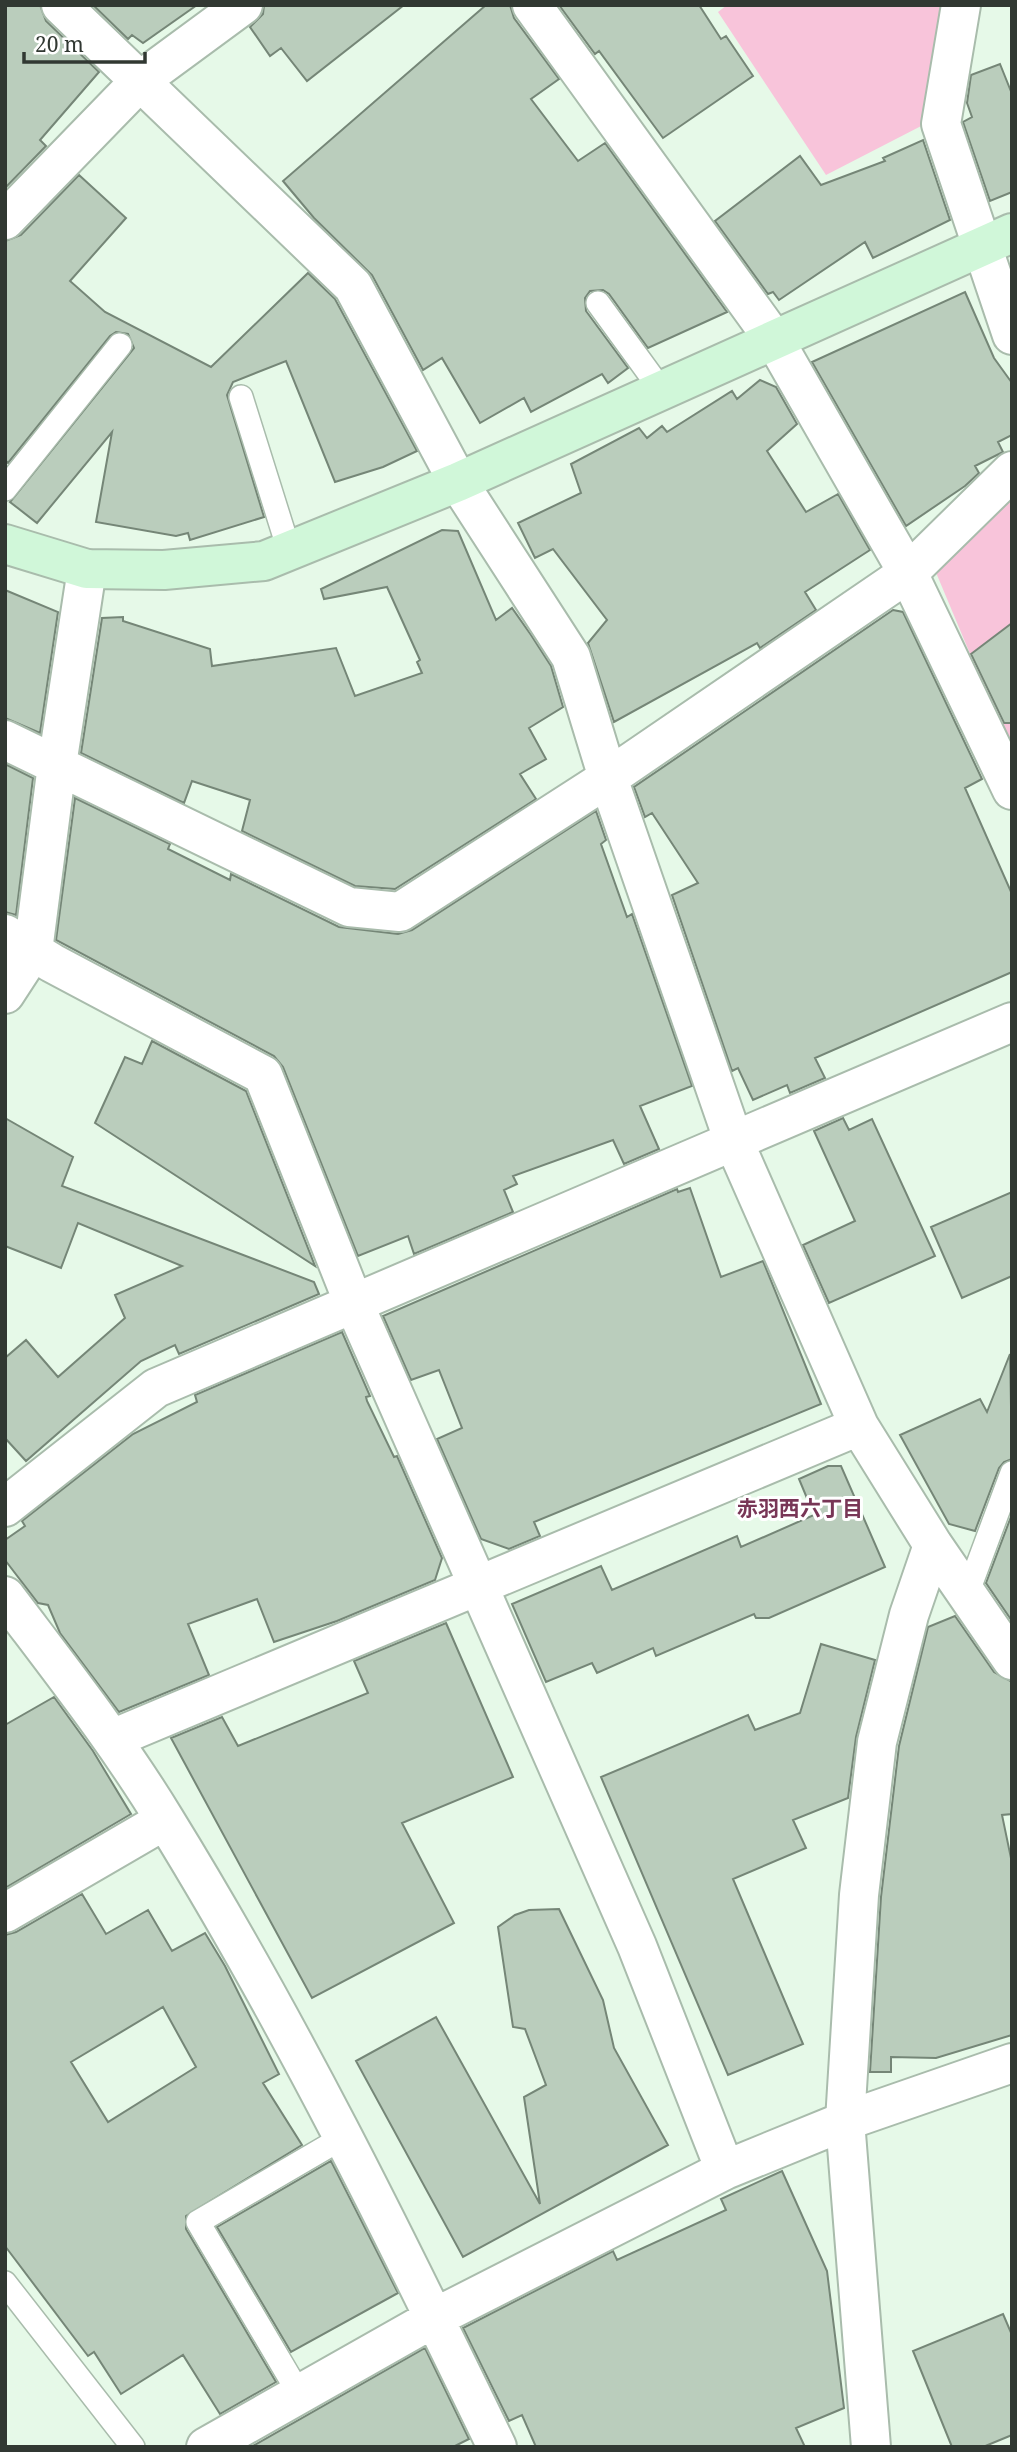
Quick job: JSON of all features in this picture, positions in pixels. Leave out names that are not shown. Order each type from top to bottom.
[{"type":"street","points":[[61,5],[141,79],[353,286],[458,482],[571,657],[608,778],[734,1142],[859,1426],[933,1545],[1012,1660]]},
{"type":"street","points":[[5,220],[141,79],[243,5]]},
{"type":"street","points":[[532,5],[775,341],[908,573],[1012,790]]},
{"type":"street","points":[[961,5],[942,124],[997,240],[1012,335]]},
{"type":"street","points":[[5,544],[87,569],[164,570],[264,561],[458,482],[997,240]]},
{"type":"street","points":[[5,740],[349,907],[400,912],[608,778],[908,573],[1012,471]]},
{"type":"street","points":[[5,994],[19,942],[57,765],[87,569]]},
{"type":"street","points":[[19,942],[262,1075],[354,1304],[637,1946],[725,2170]]},
{"type":"street","points":[[5,1507],[156,1388],[1012,1022]]},
{"type":"street","points":[[112,1739],[859,1426]]},
{"type":"street","points":[[862,2443],[845,2121],[859,1895],[877,1742],[909,1615],[933,1545]]},
{"type":"street","points":[[5,1596],[112,1739],[165,1820],[342,2138],[497,2447]]},
{"type":"street","points":[[5,1913],[165,1820]]},
{"type":"street","points":[[208,2446],[434,2318],[725,2170],[845,2121],[1012,2063]]},
{"type":"lane","points":[[598,303],[662,391]]},
{"type":"lane","points":[[5,489],[120,345]]},
{"type":"lane","points":[[241,397],[289,550]]},
{"type":"lane","points":[[967,1594],[1012,1473]]},
{"type":"lane","points":[[300,2395],[191,2227],[342,2138]]},
{"type":"lane","points":[[5,2283],[133,2447]]},
{"type":"shaded area","points":[[727,5],[946,5],[927,123],[826,175],[718,12]]},
{"type":"shaded area","points":[[1012,500],[1012,754],[932,563]]},
{"type":"building","points":[[5,5],[40,5],[46,21],[99,72],[40,140],[46,146],[5,188]]},
{"type":"building","points":[[93,5],[197,5],[143,43],[132,35],[128,39]]},
{"type":"building","points":[[264,5],[404,5],[307,81],[281,48],[270,56],[250,27],[263,14]]},
{"type":"building","points":[[486,5],[510,5],[514,18],[559,79],[531,99],[578,161],[605,143],[727,312],[648,348],[609,294],[603,290],[590,291],[585,298],[586,311],[628,368],[608,383],[602,374],[531,412],[524,398],[480,423],[442,358],[423,370],[372,275],[314,218],[283,181]]},
{"type":"building","points":[[559,5],[699,5],[721,39],[726,36],[753,76],[663,138],[599,51],[595,54]]},
{"type":"building","points":[[1000,64],[1012,94],[1012,192],[990,201],[963,122],[972,117],[967,103],[971,75]]},
{"type":"building","points":[[923,140],[950,220],[873,258],[865,242],[779,300],[773,292],[768,294],[715,221],[800,156],[821,185],[885,161],[883,158]]},
{"type":"building","points":[[79,175],[126,218],[70,281],[105,312],[211,367],[308,273],[335,299],[417,451],[383,467],[335,482],[286,361],[233,382],[227,395],[264,517],[190,540],[188,533],[176,536],[96,522],[112,432],[37,523],[10,502],[134,348],[128,334],[116,332],[110,336],[8,463],[5,460],[5,241],[21,235]]},
{"type":"building","points":[[965,292],[994,358],[1012,383],[1012,435],[998,442],[1003,452],[975,466],[979,473],[965,486],[906,526],[812,362]]},
{"type":"building","points":[[760,380],[776,387],[797,424],[767,451],[806,512],[838,494],[870,550],[805,592],[816,610],[760,648],[757,643],[614,722],[588,643],[607,620],[553,549],[535,558],[518,523],[581,493],[571,464],[639,428],[647,438],[662,426],[667,432],[732,391],[737,399]]},
{"type":"building","points":[[442,530],[458,531],[496,620],[512,608],[531,635],[551,666],[563,707],[529,728],[546,759],[520,774],[536,799],[395,889],[355,886],[242,831],[250,800],[192,781],[184,803],[81,753],[102,618],[123,617],[123,621],[210,649],[212,666],[336,648],[355,696],[422,673],[417,662],[420,660],[387,587],[324,599],[321,589]]},
{"type":"building","points":[[5,590],[58,612],[40,733],[5,718]]},
{"type":"building","points":[[893,610],[903,612],[982,779],[965,788],[1012,894],[1012,972],[815,1058],[825,1078],[790,1093],[787,1085],[753,1100],[738,1068],[732,1071],[672,895],[698,883],[652,813],[645,817],[634,787]]},
{"type":"building","points":[[1012,623],[1012,723],[1004,723],[971,654]]},
{"type":"building","points":[[5,764],[33,778],[16,915],[5,912]]},
{"type":"building","points":[[75,798],[170,844],[168,849],[230,880],[231,874],[339,927],[398,934],[412,930],[596,811],[606,840],[601,844],[627,917],[632,914],[692,1086],[640,1106],[659,1149],[624,1164],[613,1140],[513,1176],[517,1184],[504,1190],[513,1212],[414,1254],[408,1236],[358,1256],[283,1067],[274,1056],[56,940]]},
{"type":"building","points":[[152,1041],[246,1091],[315,1266],[95,1123],[125,1057],[142,1064]]},
{"type":"building","points":[[5,1118],[73,1157],[62,1186],[314,1282],[319,1294],[179,1354],[175,1345],[141,1361],[26,1461],[5,1438],[5,1358],[26,1340],[58,1377],[125,1318],[115,1295],[182,1266],[78,1223],[61,1268],[5,1246]]},
{"type":"building","points":[[843,1118],[849,1130],[872,1119],[935,1256],[829,1303],[803,1245],[855,1221],[814,1131]]},
{"type":"building","points":[[690,1188],[721,1277],[763,1261],[821,1404],[534,1522],[540,1536],[509,1549],[481,1539],[437,1439],[462,1428],[439,1370],[411,1380],[383,1316],[677,1189],[678,1192]]},
{"type":"building","points":[[1012,1192],[1012,1276],[962,1298],[931,1227]]},
{"type":"building","points":[[342,1332],[370,1396],[366,1397],[367,1401],[394,1457],[397,1456],[442,1558],[435,1580],[337,1621],[274,1642],[257,1599],[188,1624],[209,1675],[119,1712],[60,1633],[48,1605],[38,1603],[5,1560],[5,1540],[25,1526],[22,1521],[133,1434],[197,1402],[195,1395]]},
{"type":"building","points":[[1010,1354],[1012,1459],[999,1468],[975,1531],[949,1524],[900,1435],[980,1399],[987,1412]]},
{"type":"building","points":[[828,1466],[841,1466],[885,1567],[769,1618],[756,1618],[754,1614],[656,1656],[653,1648],[597,1673],[592,1663],[546,1682],[512,1604],[601,1566],[612,1590],[737,1536],[741,1547],[814,1515],[799,1479]]},
{"type":"building","points":[[1012,1514],[1012,1621],[986,1583]]},
{"type":"building","points":[[955,1616],[994,1672],[1012,1682],[1012,1814],[1002,1815],[1012,1863],[1012,2035],[936,2058],[891,2057],[891,2072],[870,2072],[881,1897],[899,1746],[928,1627]]},
{"type":"building","points":[[446,1623],[513,1777],[402,1823],[454,1923],[312,1998],[171,1738],[222,1717],[238,1746],[368,1693],[354,1661]]},
{"type":"building","points":[[821,1644],[875,1660],[856,1737],[848,1798],[793,1820],[806,1848],[733,1879],[803,2044],[728,2075],[601,1777],[748,1715],[755,1730],[800,1713]]},
{"type":"building","points":[[54,1697],[93,1751],[131,1814],[5,1888],[5,1725]]},
{"type":"building","points":[[82,1894],[106,1934],[148,1910],[172,1951],[205,1933],[225,1966],[279,2074],[263,2083],[302,2145],[186,2216],[186,2229],[276,2382],[220,2414],[183,2355],[121,2394],[94,2352],[88,2356],[5,2246],[5,1935],[16,1932]],"holes":[[[163,2007],[196,2067],[108,2122],[71,2062]]]},
{"type":"building","points":[[559,1909],[603,2000],[614,2048],[668,2145],[463,2257],[356,2061],[436,2017],[540,2204],[524,2097],[546,2085],[525,2029],[513,2027],[498,1927],[515,1915],[529,1910]]},
{"type":"building","points":[[331,2161],[398,2293],[291,2352],[217,2227]]},
{"type":"building","points":[[782,2171],[827,2271],[844,2408],[796,2428],[805,2447],[536,2447],[522,2415],[509,2421],[463,2328],[613,2251],[617,2260],[726,2210],[721,2199]]},
{"type":"building","points":[[1003,2314],[1012,2335],[1012,2435],[983,2447],[952,2447],[913,2351]]},
{"type":"building","points":[[425,2348],[469,2439],[453,2447],[251,2447]]},
{"type":"district","name":"赤羽西六丁目","points":[[800,1508]]}]
